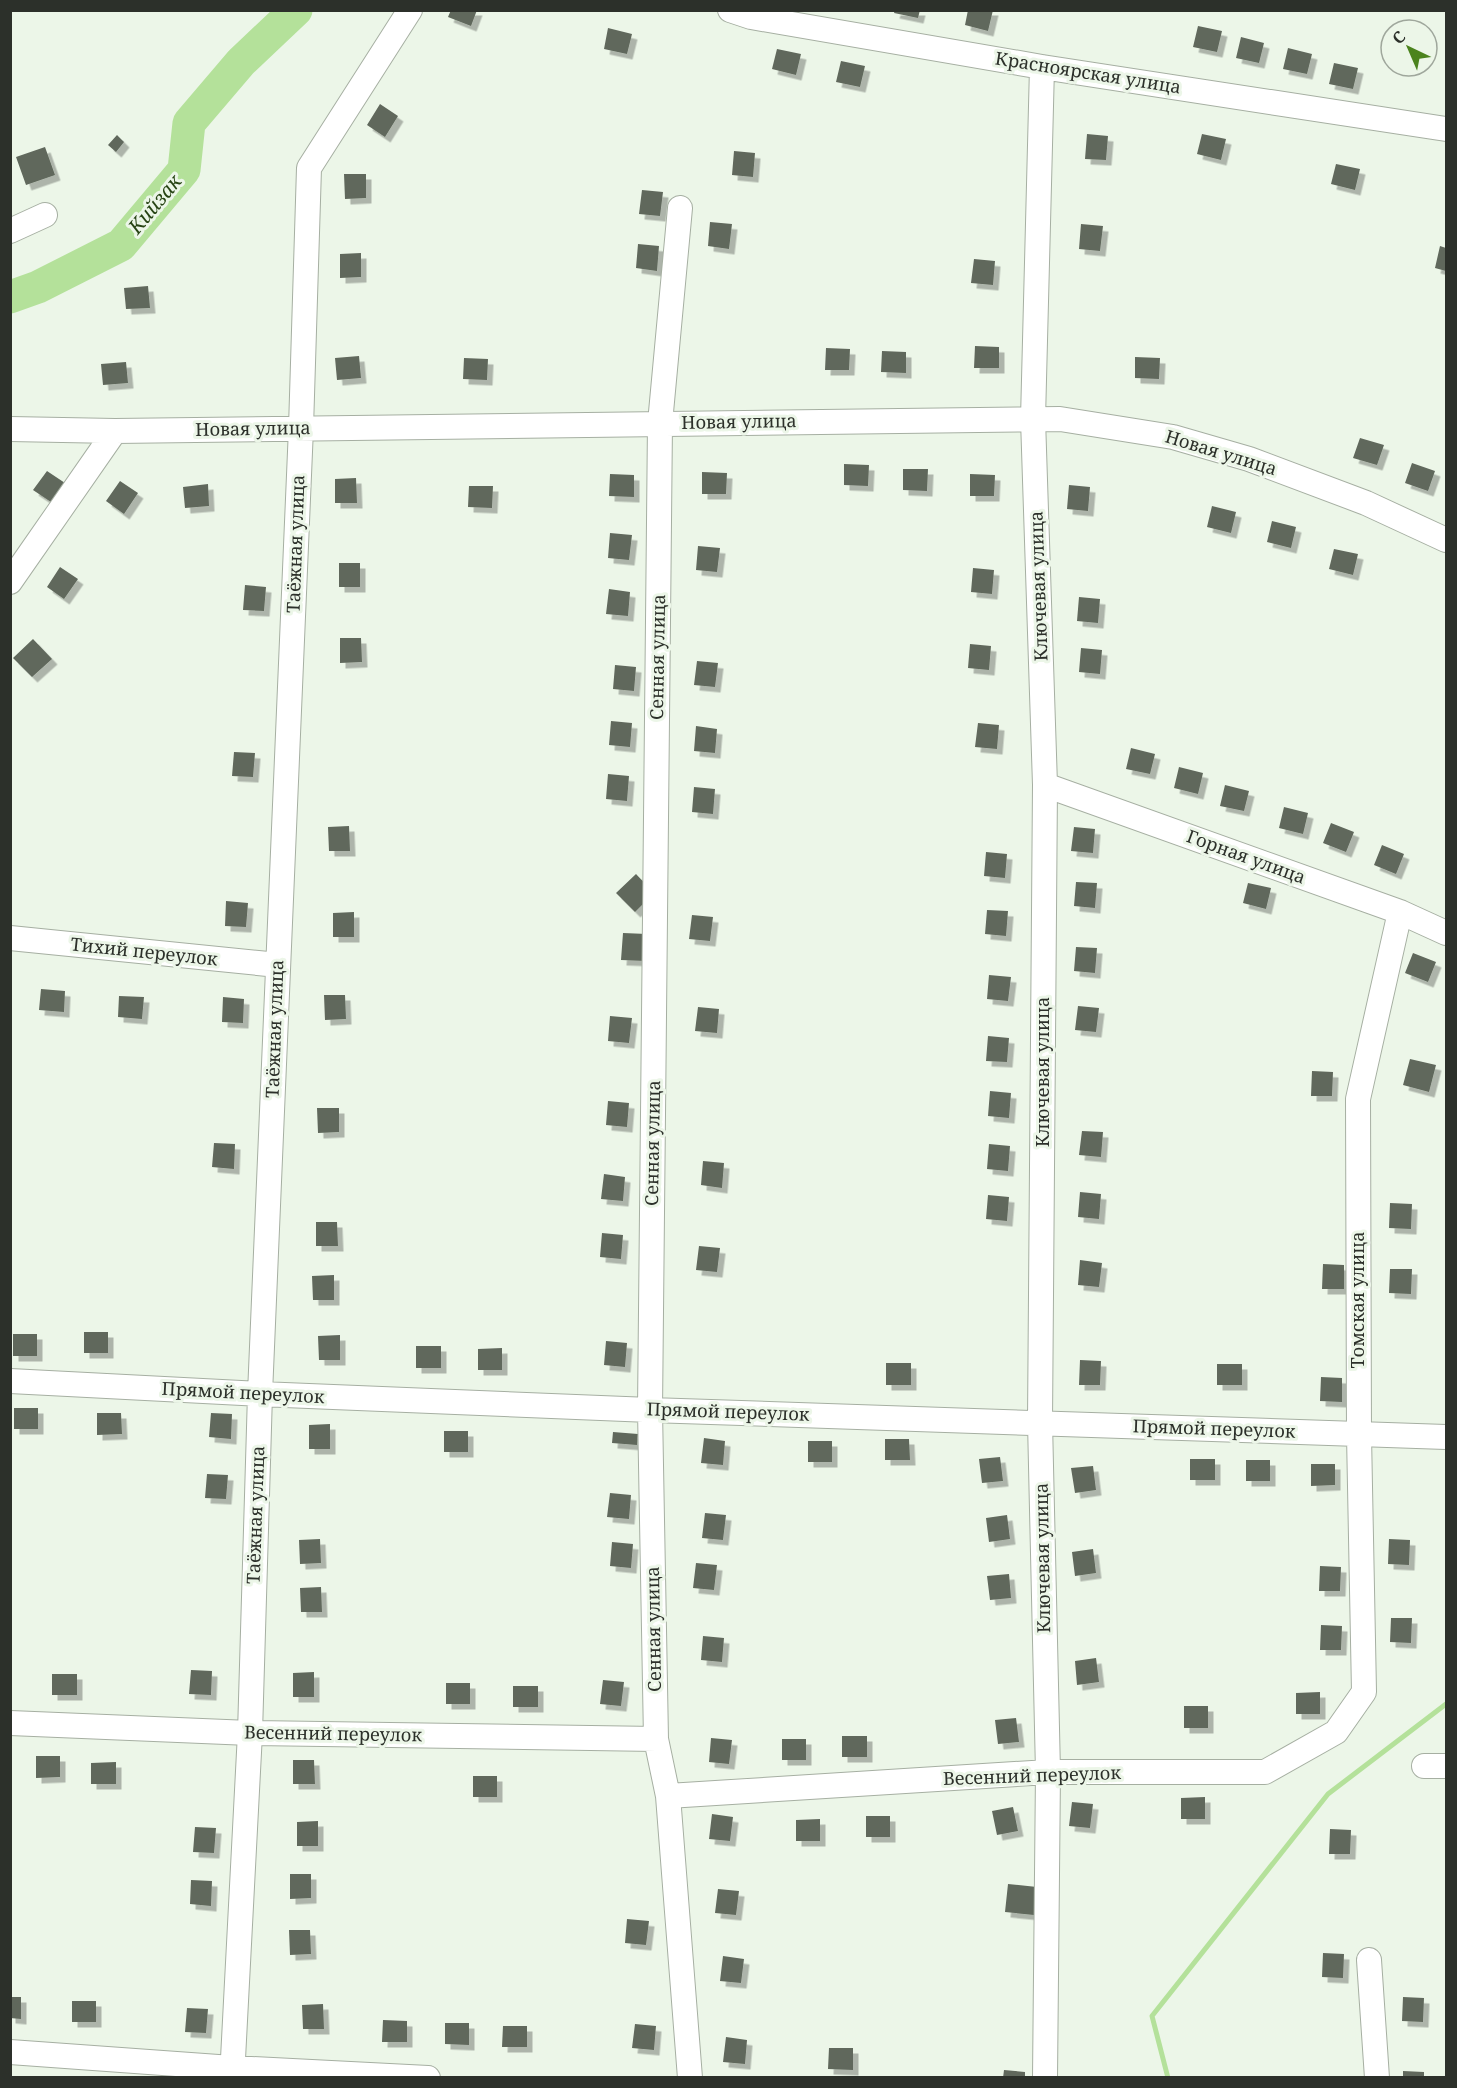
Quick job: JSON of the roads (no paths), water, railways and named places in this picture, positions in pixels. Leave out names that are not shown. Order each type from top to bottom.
[{"type":"street","name":"Таёжная улица","points":[[232,2073],[250,1733],[260,1394],[301,428],[309,168],[410,10]]},
{"type":"street","name":"Красноярская улица","points":[[730,10],[751,17],[1042,67],[1446,129]]},
{"type":"street","name":"Ключевая улица","points":[[1042,67],[1033,419],[1045,785],[1040,1422],[1048,1772],[1045,2078]]},
{"type":"street","name":"Сенная улица","points":[[680,208],[660,423],[650,1410],[656,1739],[668,1796],[690,2078]]},
{"type":"street","points":[[10,231],[45,215]]},
{"type":"street","name":"Новая улица","points":[[10,429],[115,431],[1060,419],[1173,437],[1238,456],[1366,503],[1446,540]]},
{"type":"street","points":[[10,582],[115,431]]},
{"type":"street","name":"Горная улица","points":[[1045,785],[1400,912],[1446,933]]},
{"type":"street","name":"Томская улица","points":[[1364,1692],[1359,1435],[1358,1099],[1400,912]]},
{"type":"street","name":"Тихий переулок","points":[[10,938],[278,965]]},
{"type":"street","name":"Прямой переулок","points":[[10,1381],[650,1410],[1446,1437]]},
{"type":"street","name":"Весенний переулок","points":[[668,1796],[1048,1772],[1265,1772],[1336,1732],[1364,1692]]},
{"type":"street","name":"Весенний переулок","points":[[10,1723],[250,1733],[656,1739]]},
{"type":"street","points":[[1369,1960],[1377,2078]]},
{"type":"street","points":[[10,2052],[232,2073],[428,2078]]},
{"type":"waterway","name":"Кийзак","points":[[10,297],[38,287],[121,245],[184,170],[189,123],[241,62],[296,10]]},
{"type":"waterway","points":[[1168,2078],[1152,2016],[1328,1794],[1446,1704]]}]
